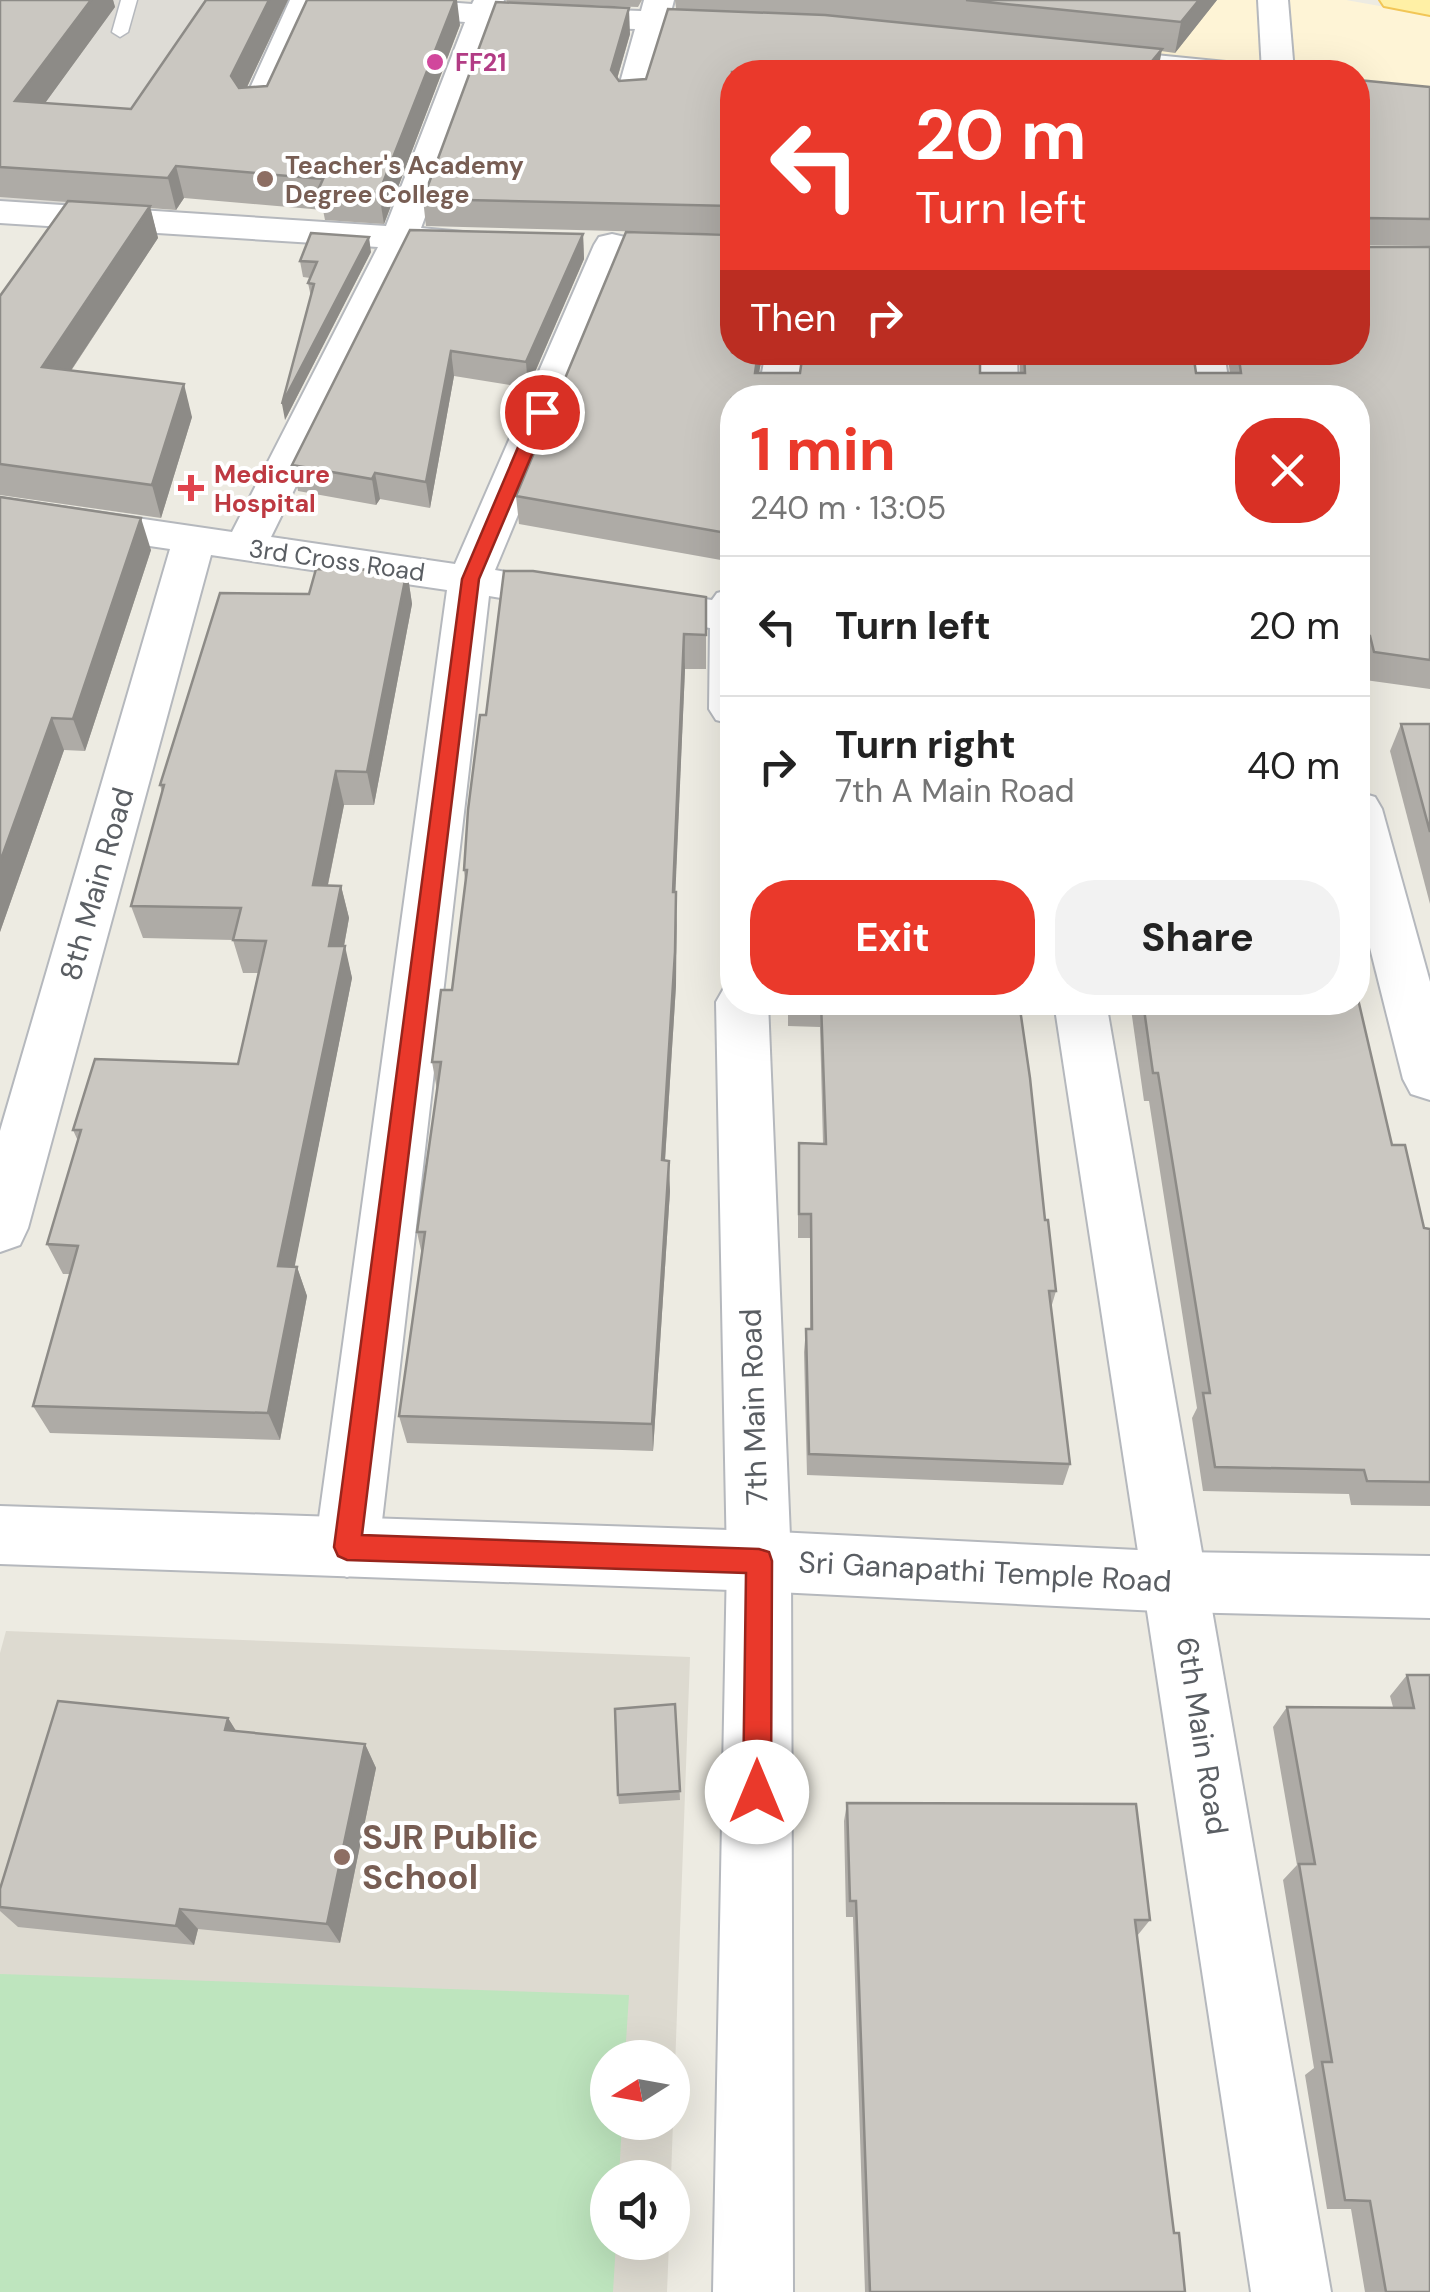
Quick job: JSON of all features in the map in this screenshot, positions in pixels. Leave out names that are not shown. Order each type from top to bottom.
[{"type":"main road","points":[[1395,0],[1430,6]]},
{"type":"street","points":[[1273,0],[1277,60]]},
{"type":"street","points":[[258,108],[305,1],[657,10],[767,26]]},
{"type":"street","points":[[245,547],[399,240],[486,7]]},
{"type":"street","points":[[632,97],[657,10]]},
{"type":"street","points":[[1050,54],[1109,60]]},
{"type":"street","points":[[0,212],[399,240],[514,244]]},
{"type":"street","points":[[347,1547],[470,579],[630,246],[573,245]]},
{"type":"street","name":"3rd Cross Road","points":[[0,511],[544,590]]},
{"type":"street","name":"8th Main Road","points":[[0,1228],[194,539]]},
{"type":"street","points":[[600,598],[720,612]]},
{"type":"street","points":[[1370,854],[1430,1078]]},
{"type":"street","name":"7th Main Road","points":[[742,1015],[759,1561],[753,2292]]},
{"type":"street","name":"6th Main Road","points":[[1082,1015],[1178,1582],[1291,2292]]},
{"type":"street","name":"Sri Ganapathi Temple Road","points":[[0,1536],[759,1561],[1178,1582],[1430,1587]]},
{"type":"lane","points":[[120,32],[129,0]]},
{"type":"shaded area","points":[[0,0],[215,0],[66,210],[0,204]]},
{"type":"shaded area","points":[[1346,0],[1430,15],[1430,92],[1370,85],[1370,60],[1159,60],[674,3]]},
{"type":"shaded area","name":"SJR Public School","points":[[6,1631],[690,1657],[676,2040],[590,2040],[590,2140],[672,2140],[672,2160],[590,2160],[590,2260],[668,2260],[667,2292],[0,2292],[0,1653]]},
{"type":"green space","points":[[0,1974],[629,1995],[626,2040],[590,2040],[590,2140],[621,2140],[620,2160],[590,2160],[590,2260],[615,2260],[613,2292],[0,2292]]},
{"type":"building","points":[[0,0],[91,0],[15,101],[131,109],[206,0],[269,0],[231,76],[239,88],[267,86],[307,0],[455,0],[379,193],[319,188],[323,179],[176,166],[168,178],[0,167]]},
{"type":"building","points":[[966,0],[1199,0],[1181,22]]},
{"type":"building","points":[[496,2],[629,8],[611,70],[619,81],[646,79],[668,9],[825,15],[1162,49],[1153,60],[720,60],[720,206],[423,199]]},
{"type":"building","points":[[1370,81],[1430,87],[1430,219],[1370,218]]},
{"type":"building","points":[[68,201],[150,206],[42,367],[184,384],[152,485],[0,464],[0,296]]},
{"type":"building","points":[[410,230],[583,234],[526,362],[451,351],[426,482],[375,473],[372,479],[292,465]]},
{"type":"building","points":[[626,232],[720,235],[720,365],[756,365],[755,373],[800,373],[801,365],[980,365],[980,373],[1025,373],[1025,365],[1195,365],[1196,373],[1241,373],[1240,365],[1370,365],[1370,247],[1430,247],[1430,660],[1374,652],[1370,636],[1370,385],[720,385],[720,532],[516,496]]},
{"type":"building","points":[[311,233],[369,237],[282,404],[314,284],[308,283],[317,262],[300,261]]},
{"type":"building","points":[[0,497],[141,518],[73,719],[52,718],[0,862]]},
{"type":"building","points":[[316,569],[407,570],[367,772],[336,771],[313,885],[341,886],[329,946],[345,946],[278,1266],[297,1267],[268,1413],[33,1406],[78,1246],[47,1244],[81,1130],[73,1130],[95,1059],[238,1064],[266,941],[233,940],[241,908],[131,906],[164,785],[160,785],[220,593],[309,594]]},
{"type":"building","points":[[504,571],[533,571],[706,597],[706,635],[684,634],[673,892],[675,952],[662,1160],[669,1161],[652,1424],[399,1416],[425,1232],[417,1232],[441,1062],[432,1062],[441,990],[452,990],[467,870],[468,810],[480,715],[486,715]]},
{"type":"building","points":[[1401,724],[1430,724],[1430,832]]},
{"type":"building","points":[[821,1015],[1021,1015],[1056,1291],[1049,1291],[1070,1464],[809,1454],[806,1329],[812,1329],[811,1214],[799,1214],[799,1143],[826,1144]]},
{"type":"building","points":[[1145,1015],[1362,1015],[1392,1145],[1405,1145],[1424,1228],[1430,1229],[1430,1482],[1367,1481],[1364,1470],[1215,1467],[1203,1393],[1210,1393],[1158,1073],[1153,1073]]},
{"type":"building","points":[[1407,1675],[1430,1675],[1430,2292],[1386,2292],[1370,2201],[1345,2200],[1322,2062],[1332,2062],[1299,1864],[1315,1864],[1287,1707],[1414,1708]]},
{"type":"building","points":[[58,1701],[228,1718],[225,1730],[365,1744],[327,1924],[180,1909],[176,1926],[0,1907],[0,1889]]},
{"type":"building","points":[[675,1704],[680,1791],[618,1795],[615,1709]]},
{"type":"building","points":[[847,1803],[1136,1804],[1150,1920],[1135,1920],[1174,2233],[1179,2233],[1185,2292],[870,2292],[856,1901],[850,1901]]},
{"type":"place","name":"FF21","points":[[435,62]]},
{"type":"place","name":"Teacher's Academy Degree College","points":[[265,179]]},
{"type":"place","name":"Medicure Hospital","points":[[191,488]]},
{"type":"place","name":"SJR Public School","points":[[342,1857]]},
{"type":"route","points":[[542,412],[470,579],[347,1547],[759,1561],[757,1792]]}]
